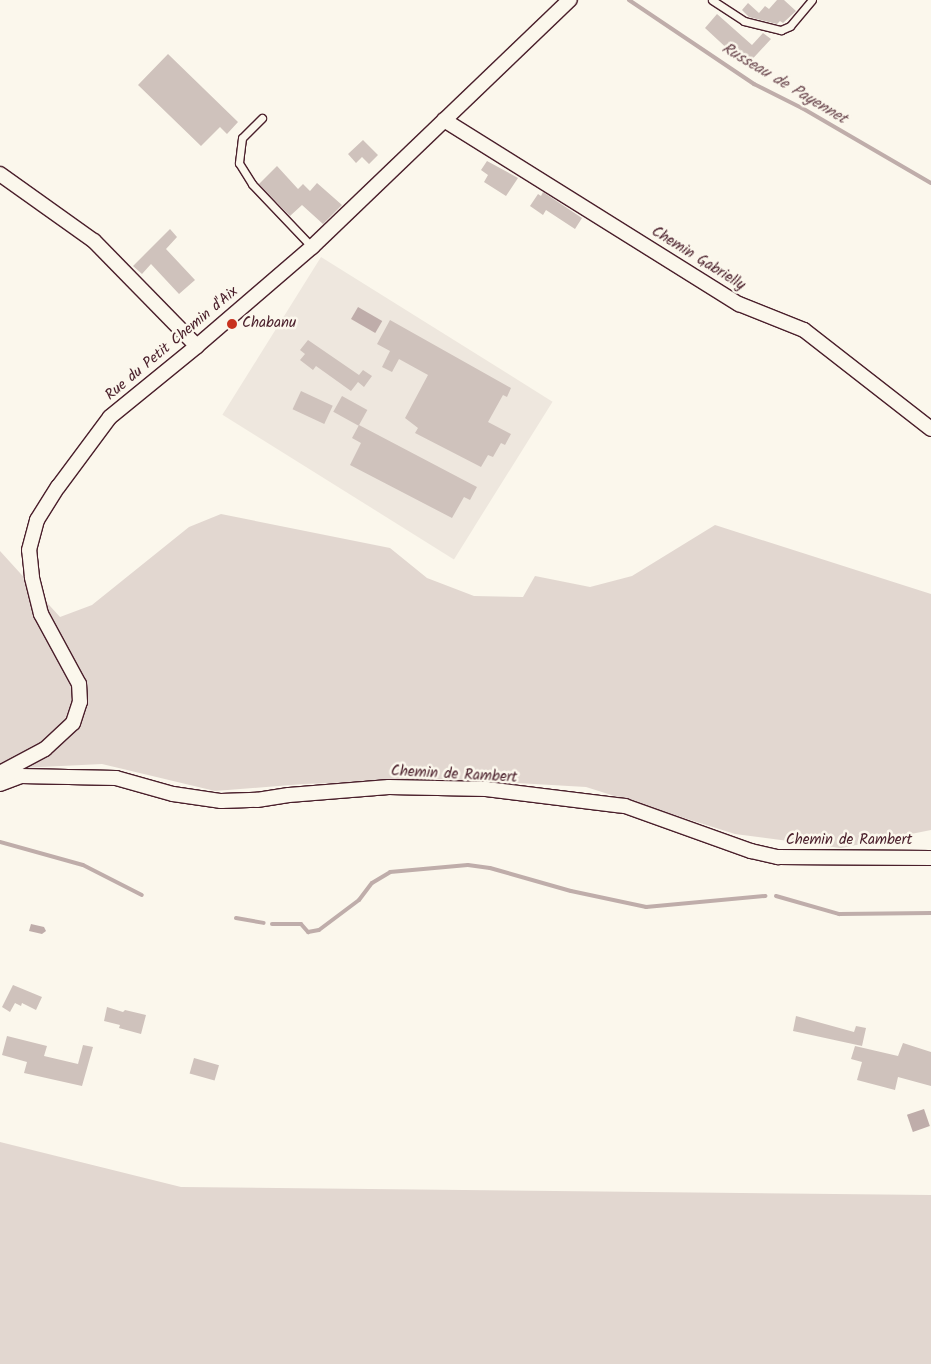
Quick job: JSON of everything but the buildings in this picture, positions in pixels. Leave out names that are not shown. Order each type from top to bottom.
[{"type":"street","name":"Rue du Petit Chemin d'Aix","points":[[0,774],[45,749],[73,723],[80,702],[80,684],[41,614],[32,577],[29,550],[37,520],[58,487],[110,417],[198,346],[312,247],[570,0]]},
{"type":"street","name":"Chemin Gabrielly","points":[[444,120],[739,304],[804,330],[931,429]]},
{"type":"street","points":[[0,174],[94,240],[198,346]]},
{"type":"street","name":"Chemin de Rambert","points":[[0,784],[21,776],[116,778],[173,794],[221,801],[257,800],[290,795],[389,787],[486,789],[625,806],[751,851],[778,857],[931,858]]},
{"type":"lane","points":[[712,0],[744,22],[781,30],[790,26],[812,0]]},
{"type":"lane","points":[[262,118],[242,138],[239,163],[252,184],[312,247]]},
{"type":"shaded area","points":[[321,257],[553,402],[454,559],[222,415]]},
{"type":"shaded area","points":[[358,307],[382,321],[375,333],[351,319]]},
{"type":"shaded area","points":[[221,514],[390,548],[427,578],[474,596],[523,597],[535,576],[590,587],[632,576],[715,525],[931,594],[931,830],[841,848],[735,834],[586,787],[445,779],[303,784],[215,791],[102,764],[0,769],[0,551],[60,617],[92,605],[189,527]]},
{"type":"shaded area","points":[[31,924],[44,927],[46,931],[42,934],[29,931]]},
{"type":"shaded area","points":[[924,1109],[930,1126],[913,1132],[907,1115]]},
{"type":"shaded area","points":[[0,1142],[181,1187],[931,1195],[931,1364],[0,1364]]},
{"type":"waterway","name":"Russeau de Payennet","points":[[629,0],[754,84],[802,108],[931,183]]},
{"type":"waterway","points":[[0,842],[83,865],[142,895]]},
{"type":"waterway","points":[[272,924],[301,924],[308,932],[319,930],[359,900],[372,883],[390,872],[468,865],[490,868],[571,891],[646,907],[765,896]]},
{"type":"waterway","points":[[776,896],[839,914],[931,913]]},
{"type":"waterway","points":[[236,918],[264,923]]},
{"type":"place","name":"Chabanu","points":[[232,324]]}]
